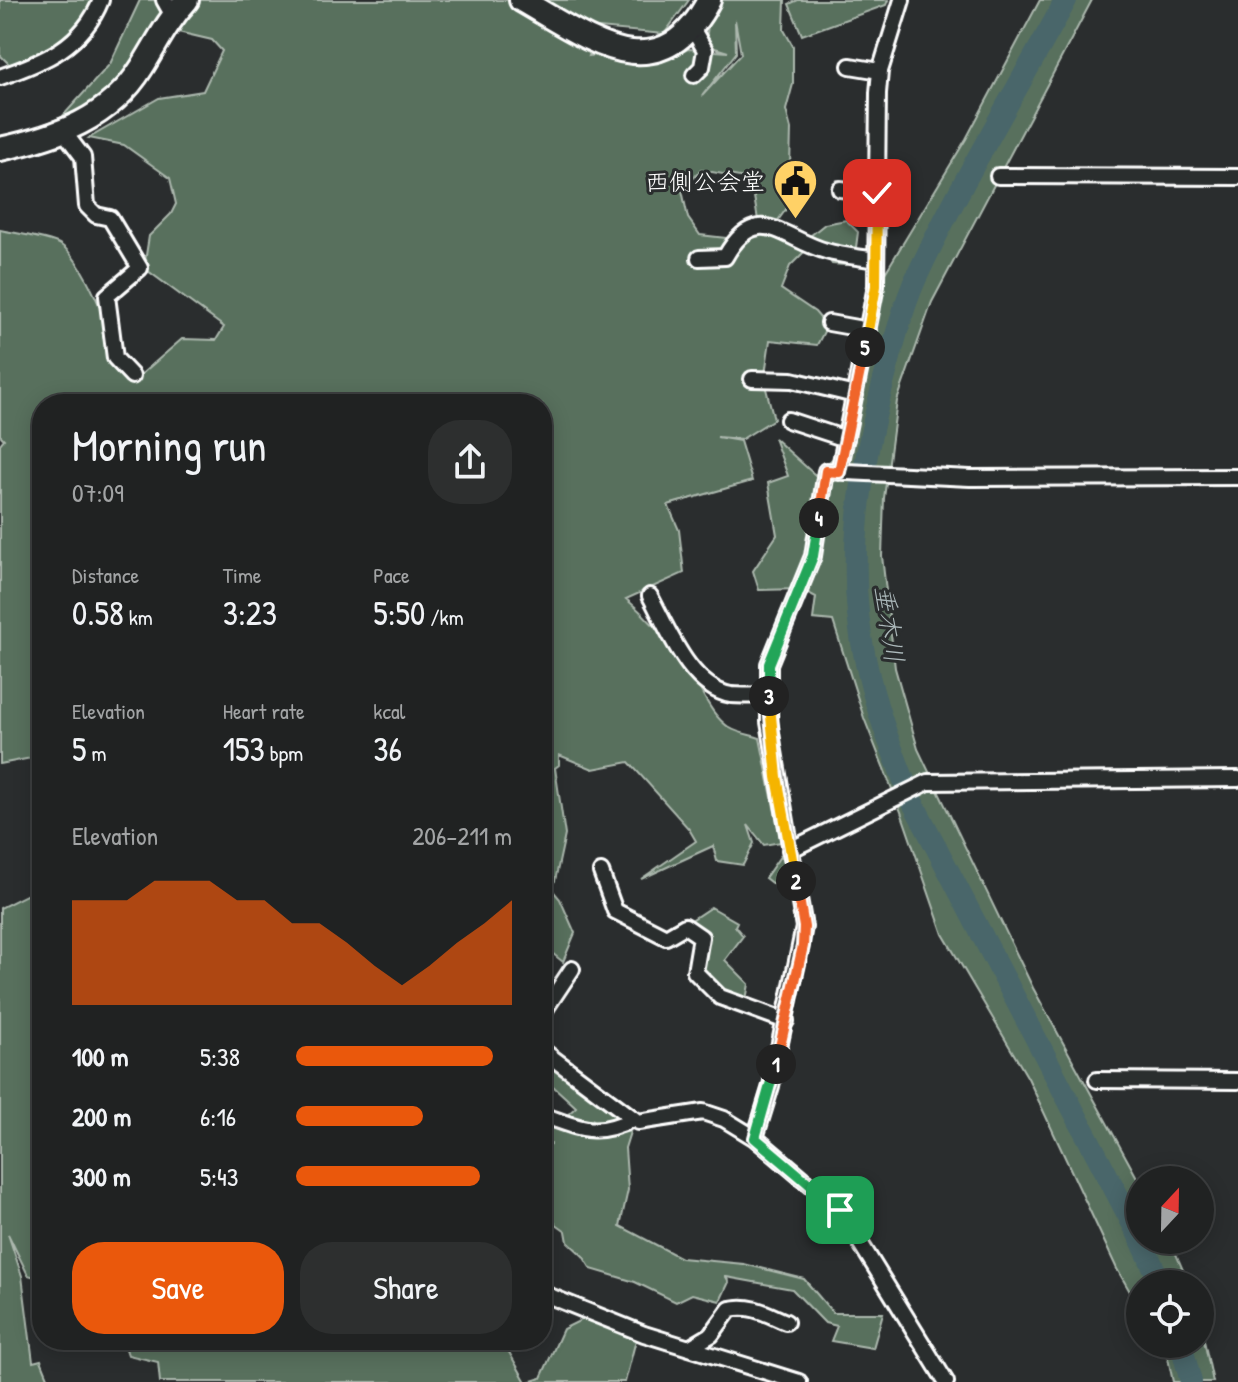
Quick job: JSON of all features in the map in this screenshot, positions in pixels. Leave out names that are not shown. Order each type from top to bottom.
[{"type":"main road","points":[[521,0],[613,50],[656,51],[672,45],[692,28],[709,0]]},
{"type":"main road","points":[[0,149],[64,132],[104,109],[125,90],[175,5]]},
{"type":"street","points":[[0,77],[53,56],[78,38],[92,22],[101,0]]},
{"type":"street","points":[[839,472],[876,286],[880,71],[902,0]]},
{"type":"street","points":[[692,28],[705,50],[702,67],[694,75]]},
{"type":"street","points":[[850,66],[880,71]]},
{"type":"street","points":[[64,132],[83,157],[87,206],[96,215],[110,218],[140,268],[107,296],[115,358],[132,376]]},
{"type":"street","points":[[998,176],[1238,177]]},
{"type":"street","points":[[840,189],[877,193]]},
{"type":"street","points":[[699,258],[725,257],[735,239],[759,226],[774,226],[824,251],[876,260]]},
{"type":"street","points":[[829,323],[868,330]]},
{"type":"street","points":[[752,379],[792,380],[855,395]]},
{"type":"street","points":[[788,420],[846,439]]},
{"type":"street","points":[[755,1138],[786,1021],[804,927],[769,722],[769,664],[813,556],[826,471],[970,478],[1238,477]]},
{"type":"street","points":[[650,596],[680,649],[702,679],[732,695],[769,695]]},
{"type":"street","points":[[790,850],[928,782],[1238,779]]},
{"type":"street","points":[[601,872],[615,911],[666,937],[685,926],[701,937],[695,972],[720,997],[786,1021]]},
{"type":"street","points":[[552,999],[572,969]]},
{"type":"street","points":[[552,1058],[638,1122],[703,1112],[724,1119],[755,1138],[840,1210],[946,1382]]},
{"type":"street","points":[[1097,1080],[1238,1081]]},
{"type":"street","points":[[552,1118],[582,1129],[607,1131],[633,1119]]},
{"type":"street","points":[[552,1297],[644,1334],[799,1382]]},
{"type":"street","points":[[689,1348],[711,1335],[730,1309],[741,1306],[786,1322]]},
{"type":"green space","points":[[0,0],[100,0],[78,38],[16,71],[0,55]]},
{"type":"green space","points":[[140,0],[159,0],[165,14],[110,98],[80,118],[24,133],[62,117],[110,64]]},
{"type":"green space","points":[[190,0],[689,0],[664,34],[599,28],[589,56],[601,54],[632,64],[663,61],[688,49],[728,52],[715,48],[706,39],[710,13],[717,0],[785,0],[784,30],[793,46],[793,84],[786,110],[791,129],[789,205],[774,226],[759,226],[751,179],[701,170],[682,190],[688,218],[700,235],[735,239],[752,232],[805,240],[825,224],[846,220],[858,232],[855,255],[846,265],[832,264],[824,251],[804,252],[790,266],[781,289],[815,312],[827,326],[817,345],[770,340],[764,381],[774,419],[742,439],[717,437],[740,441],[752,481],[668,505],[679,530],[684,573],[626,599],[671,647],[718,718],[733,730],[760,738],[781,842],[764,845],[748,825],[754,843],[743,865],[717,861],[713,846],[641,879],[696,841],[689,829],[629,762],[593,769],[559,755],[559,765],[555,768],[565,835],[552,884],[552,394],[32,394],[32,758],[0,764],[0,444],[4,439],[0,435],[0,230],[57,243],[71,255],[101,309],[130,384],[182,339],[216,340],[224,327],[144,268],[149,236],[171,214],[176,204],[170,178],[124,145],[89,138],[159,98],[203,91],[222,51],[212,40],[178,32]],"holes":[[[735,20],[741,54],[702,96],[736,53]]]},
{"type":"green space","points":[[798,0],[888,0],[886,5],[802,35],[789,4]]},
{"type":"green space","points":[[1040,0],[1092,0],[932,302],[897,401],[884,498],[882,556],[895,668],[918,749],[1033,988],[1131,1166],[1126,1166],[1126,1254],[1176,1254],[1183,1270],[1126,1270],[1126,1285],[1028,1078],[943,934],[901,812],[864,718],[833,621],[813,619],[816,597],[801,589],[759,590],[753,571],[777,535],[768,483],[788,476],[774,438],[815,475],[842,450],[876,288],[966,139]]},
{"type":"green space","points":[[781,855],[794,896],[791,898],[765,878]]},
{"type":"green space","points":[[552,890],[560,899],[575,933],[563,962],[552,953]]},
{"type":"green space","points":[[32,892],[32,1276],[28,1275],[8,1234],[22,1276],[33,1362],[41,1360],[50,1382],[0,1382],[0,908]]},
{"type":"green space","points":[[711,907],[737,922],[735,926],[743,936],[725,960],[749,984],[746,1000],[719,990],[695,972],[705,937],[690,921]]},
{"type":"green space","points":[[552,1059],[622,1117],[607,1128],[592,1119],[604,1128],[630,1132],[625,1148],[628,1190],[620,1226],[681,1258],[744,1264],[804,1279],[833,1313],[883,1313],[873,1348],[831,1341],[837,1326],[825,1323],[792,1289],[726,1277],[729,1282],[720,1301],[692,1294],[676,1302],[635,1282],[591,1269],[568,1242],[566,1231],[552,1221],[552,1117],[562,1120],[576,1107],[552,1085]]},
{"type":"green space","points":[[583,1319],[637,1336],[625,1382],[528,1382],[541,1378],[563,1329]]},
{"type":"green space","points":[[126,1350],[508,1350],[526,1382],[160,1382],[158,1362],[128,1355]]},
{"type":"green space","points":[[1168,1358],[1208,1358],[1213,1382],[1173,1382]]},
{"type":"waterway","name":"垂木川","points":[[1066,0],[951,207],[907,302],[868,447],[858,518],[856,590],[859,627],[870,681],[912,801],[1126,1211]]},
{"type":"waterway","name":"垂木川","points":[[1147,1254],[1155,1270]]},
{"type":"waterway","name":"垂木川","points":[[1185,1358],[1191,1382]]},
{"type":"place","name":"西側公会堂","points":[[796,220]]},
{"type":"route","points":[[840,1210],[755,1138],[771,1086],[803,946],[804,927],[769,722],[769,664],[813,556],[826,471],[839,472],[876,286],[877,193]]}]
